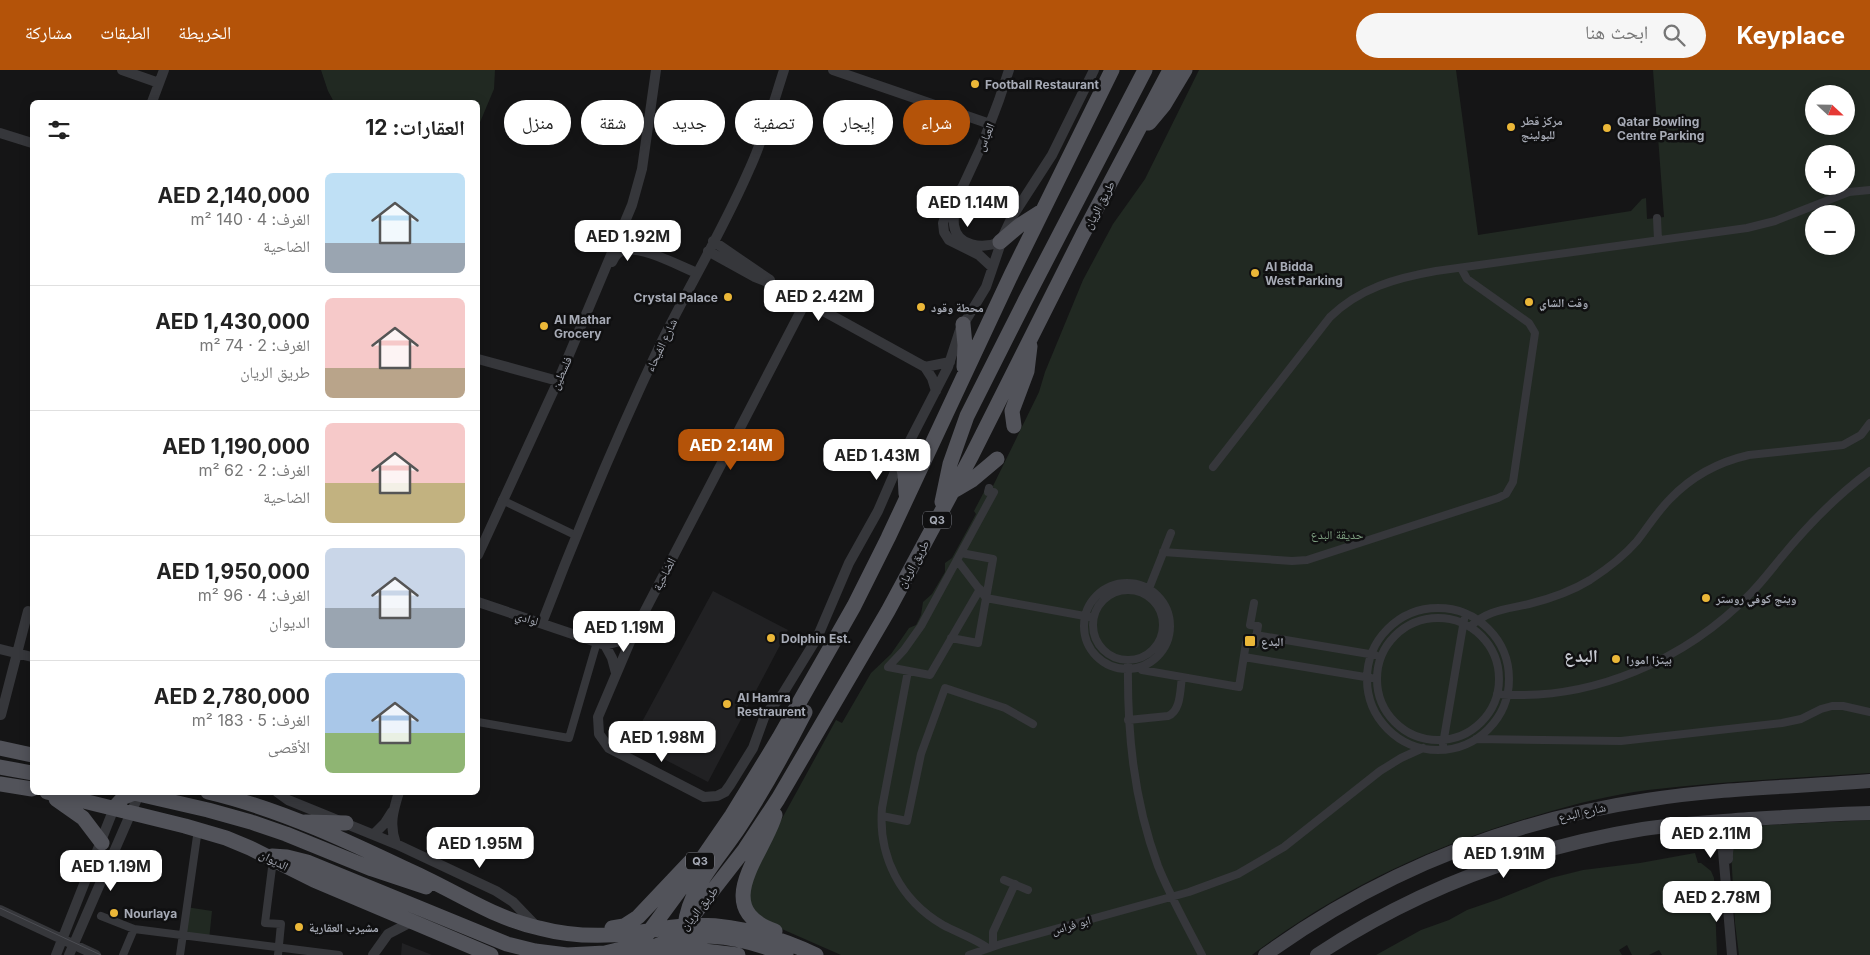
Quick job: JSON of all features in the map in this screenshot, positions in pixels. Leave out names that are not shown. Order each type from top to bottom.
[{"type":"main road","name":"طريق الريان","points":[[647,950],[748,789],[854,606],[962,377],[1112,70]]},
{"type":"main road","points":[[940,515],[950,464],[967,416],[1145,70]]},
{"type":"main road","name":"طريق الريان","points":[[647,950],[688,931],[778,799],[834,705],[940,515],[1170,70]]},
{"type":"main road","points":[[1137,135],[1164,105],[1185,70]]},
{"type":"main road","points":[[1000,242],[1020,225],[1042,211]]},
{"type":"main road","points":[[962,377],[965,350],[963,324]]},
{"type":"main road","points":[[1014,426],[1012,411],[1027,371],[1031,338]]},
{"type":"main road","points":[[900,458],[906,482],[906,498]]},
{"type":"main road","points":[[953,490],[972,480],[997,459]]},
{"type":"main road","points":[[704,951],[688,931],[688,909],[692,897],[745,818],[780,758],[833,658],[854,606]]},
{"type":"main road","points":[[0,748],[30,755]]},
{"type":"main road","points":[[0,767],[30,773]]},
{"type":"main road","name":"شارع البدع","points":[[1265,955],[1334,910],[1398,875],[1474,843],[1532,824],[1597,808],[1678,795],[1870,781]]},
{"type":"main road","points":[[0,784],[30,790]]},
{"type":"main road","points":[[567,933],[582,928],[619,927],[634,921],[690,862],[725,811],[748,789]]},
{"type":"main road","points":[[50,795],[78,813],[91,826],[102,843]]},
{"type":"main road","name":"الديوان","points":[[58,795],[198,830],[235,842],[302,875],[491,955]]},
{"type":"main road","points":[[114,808],[126,795]]},
{"type":"main road","points":[[148,795],[251,822],[398,879],[459,896]]},
{"type":"main road","points":[[219,795],[299,822],[404,868],[495,914],[539,929],[567,933],[617,935],[647,950]]},
{"type":"main road","points":[[778,799],[772,825],[743,884],[744,904],[750,916],[758,924],[803,942],[815,954]]},
{"type":"main road","points":[[1317,955],[1411,901],[1494,867],[1537,853],[1644,829],[1698,822],[1870,812]]},
{"type":"main road","points":[[299,822],[346,823]]},
{"type":"main road","points":[[269,858],[286,857],[307,862],[507,944],[535,952],[567,955],[647,950],[704,951],[738,955]]},
{"type":"main road","points":[[647,950],[688,931],[707,926],[737,929],[775,939],[815,954]]},
{"type":"main road","points":[[688,931],[744,941],[786,955]]},
{"type":"street","points":[[122,70],[159,83]]},
{"type":"street","points":[[153,100],[164,70]]},
{"type":"street","name":"فلسطين","points":[[480,550],[558,381],[632,205],[642,169],[656,70]]},
{"type":"street","name":"شارع الفيحاء","points":[[542,623],[639,391],[754,160],[784,70]]},
{"type":"street","points":[[832,70],[990,124]]},
{"type":"street","points":[[900,458],[950,362],[963,324],[983,293],[1000,242],[1012,216],[1052,155],[1094,70]]},
{"type":"street","name":"العباس","points":[[992,267],[979,255],[953,243],[946,237],[943,228],[944,219],[957,197],[990,124],[1010,72]]},
{"type":"street","points":[[0,134],[30,142]]},
{"type":"street","points":[[1213,467],[1322,326],[1339,308],[1360,293],[1384,283],[1418,274],[1761,225],[1848,192],[1870,190]]},
{"type":"street","name":"العباس","points":[[957,197],[954,223],[956,232],[961,238],[968,243],[978,246],[989,246],[1000,242]]},
{"type":"street","points":[[1657,218],[1658,240]]},
{"type":"street","points":[[622,228],[629,241],[645,252],[697,273]]},
{"type":"street","points":[[710,246],[759,271],[774,284],[925,367],[932,378],[936,391]]},
{"type":"street","points":[[600,280],[616,255],[621,251],[627,249],[645,252]]},
{"type":"street","points":[[1163,552],[1292,561],[1307,560],[1506,494],[1512,482],[1536,333],[1530,323],[1467,279],[1461,268]]},
{"type":"street","name":"الضاحية","points":[[806,301],[635,630],[598,717],[597,729],[601,740],[613,750],[704,797],[717,796],[728,789],[753,748],[765,715],[777,702],[817,638],[840,581],[878,511],[900,458]]},
{"type":"street","points":[[480,360],[558,381]]},
{"type":"street","points":[[925,367],[950,362]]},
{"type":"street","points":[[1467,625],[1491,612],[1541,601],[1588,582],[1611,566],[1629,550],[1663,506],[1677,492],[1695,477],[1712,467],[1749,455],[1843,445],[1861,435],[1870,423]]},
{"type":"street","points":[[1497,694],[1557,692],[1580,689],[1614,680],[1643,668],[1684,647],[1719,623],[1736,608],[1822,512],[1870,471]]},
{"type":"street","points":[[980,590],[930,675],[888,667],[904,650],[921,626],[994,492],[988,492],[989,488]]},
{"type":"street","points":[[502,500],[577,536]]},
{"type":"street","points":[[1148,591],[1171,532]]},
{"type":"street","points":[[959,556],[986,598],[1094,618]]},
{"type":"street","points":[[951,638],[978,643],[993,559],[959,556]]},
{"type":"street","points":[[1135,583],[1148,591],[1160,609],[1164,622],[1170,631],[1166,644],[1159,656],[1142,667],[1128,669],[1114,667],[1096,656],[1085,637],[1085,616],[1095,596],[1113,584],[1135,583]]},
{"type":"street","points":[[1148,591],[1127,590],[1114,593],[1103,600],[1094,618],[1094,631],[1102,648],[1113,656],[1128,660],[1139,658],[1150,652],[1170,631]]},
{"type":"street","name":"لوادي","points":[[480,603],[601,643]]},
{"type":"street","points":[[1142,667],[1142,670],[1239,687],[1246,643],[1255,644],[1258,626],[1250,625],[1254,603]]},
{"type":"street","points":[[1438,608],[1456,610],[1478,620],[1498,640],[1506,657],[1509,676],[1507,695],[1496,720],[1476,739],[1460,746],[1442,750],[1414,746],[1397,736],[1383,723],[1373,706],[1368,678],[1372,655],[1387,630],[1410,614],[1438,608]]},
{"type":"street","points":[[2,715],[28,611]]},
{"type":"street","points":[[1442,750],[1467,625],[1465,613]]},
{"type":"street","points":[[1446,618],[1467,625],[1487,643],[1495,656],[1499,679],[1497,694],[1491,710],[1474,728],[1460,736],[1444,740],[1419,737],[1398,724],[1383,704],[1378,679],[1382,656],[1397,634],[1420,621],[1446,618]]},
{"type":"street","points":[[601,643],[620,641],[635,630]]},
{"type":"street","points":[[1256,634],[1382,656]]},
{"type":"street","points":[[601,643],[612,658],[616,673]]},
{"type":"street","points":[[480,722],[569,738],[601,643]]},
{"type":"street","points":[[0,649],[30,657]]},
{"type":"street","points":[[1244,657],[1378,679]]},
{"type":"street","points":[[1128,660],[1128,720],[1134,774],[1141,810],[1159,867],[1202,955]]},
{"type":"street","points":[[908,671],[882,816],[885,852],[894,875],[918,907],[934,919],[991,947],[993,932],[1015,884]]},
{"type":"street","points":[[1128,720],[1173,714],[1177,707],[1182,677]]},
{"type":"street","points":[[882,816],[907,821],[921,754],[945,688],[1005,708],[1033,724]]},
{"type":"street","points":[[1476,739],[1621,741],[1782,723],[1832,706],[1843,706],[1870,712]]},
{"type":"street","name":"ابو فراس","points":[[969,955],[991,947],[1222,881],[1268,858],[1300,836],[1380,770],[1423,748]]},
{"type":"street","points":[[56,955],[120,795]]},
{"type":"street","points":[[69,955],[139,795]]},
{"type":"street","points":[[281,795],[288,800],[374,834],[501,894],[513,902],[539,929]]},
{"type":"street","points":[[396,844],[392,827],[398,795]]},
{"type":"street","points":[[374,834],[386,823],[394,809]]},
{"type":"street","points":[[1727,889],[1729,883],[1729,844],[1734,833],[1747,820]]},
{"type":"street","points":[[1698,822],[1715,835],[1723,851],[1724,880],[1727,889],[1732,955]]},
{"type":"street","points":[[180,955],[198,830]]},
{"type":"street","points":[[269,858],[265,923],[282,924],[279,952]]},
{"type":"street","points":[[1004,880],[1028,890]]},
{"type":"street","points":[[0,910],[96,955]]},
{"type":"street","points":[[101,916],[134,929],[279,952],[339,955]]},
{"type":"street","points":[[373,955],[388,934],[411,922]]},
{"type":"street","points":[[123,955],[134,929]]},
{"type":"shaded area","points":[[713,591],[788,630],[708,782],[631,742]]},
{"type":"shaded area","points":[[402,943],[432,955],[401,955]]},
{"type":"green space","points":[[321,70],[495,70],[494,89],[480,122],[480,100],[333,100]]},
{"type":"green space","name":"حديقة البدع","points":[[1199,70],[1456,70],[1478,235],[1631,211],[1642,199],[1646,198],[1647,219],[1664,217],[1653,70],[1870,70],[1870,773],[1731,782],[1648,790],[1606,797],[1552,811],[1462,840],[1388,872],[1318,910],[1252,955],[841,955],[757,918],[746,893],[773,835],[836,720],[842,723],[871,673],[891,654],[909,628],[916,625],[921,615],[923,602],[932,594],[945,572],[945,563],[952,558],[976,514],[974,511],[986,488],[992,488],[1039,392],[1045,372],[1083,280],[1113,224],[1145,179]]},
{"type":"green space","points":[[1870,820],[1870,955],[1739,955],[1735,923],[1731,851],[1740,833],[1750,826]]},
{"type":"green space","points":[[1695,853],[1698,863],[1701,863],[1711,871],[1714,878],[1717,955],[1662,955],[1659,950],[1649,955],[1632,955],[1627,945],[1619,950],[1622,955],[1376,955],[1421,930],[1551,878],[1583,870],[1640,863]]},
{"type":"green space","points":[[186,907],[212,911],[209,940],[183,937]]},
{"type":"tram line","points":[[0,908],[101,955]]},
{"type":"place","name":"Football Restaurant","points":[[975,84]]},
{"type":"place","name":"مركز قطر للبولينج","points":[[1511,127]]},
{"type":"place","name":"Qatar Bowling Centre Parking","points":[[1607,128]]},
{"type":"place","name":"Al Bidda West Parking","points":[[1255,273]]},
{"type":"place","name":"Crystal Palace","points":[[728,297]]},
{"type":"place","name":"وقت الشاي","points":[[1529,302]]},
{"type":"place","name":"محطة وقود","points":[[921,307]]},
{"type":"place","name":"Al Mathar Grocery","points":[[544,326]]},
{"type":"place","name":"وينج كوفي روستر","points":[[1706,598]]},
{"type":"place","name":"Dolphin Est.","points":[[771,638]]},
{"type":"place","name":"البدع","points":[[1250,641]]},
{"type":"place","name":"بيتزا امورا","points":[[1616,659]]},
{"type":"place","name":"Al Hamra Restraurent","points":[[727,704]]},
{"type":"place","name":"Nourlaya","points":[[114,913]]},
{"type":"place","name":"مشيرب العقارية","points":[[299,927]]},
{"type":"district","name":"البدع","points":[[1581,655]]}]
